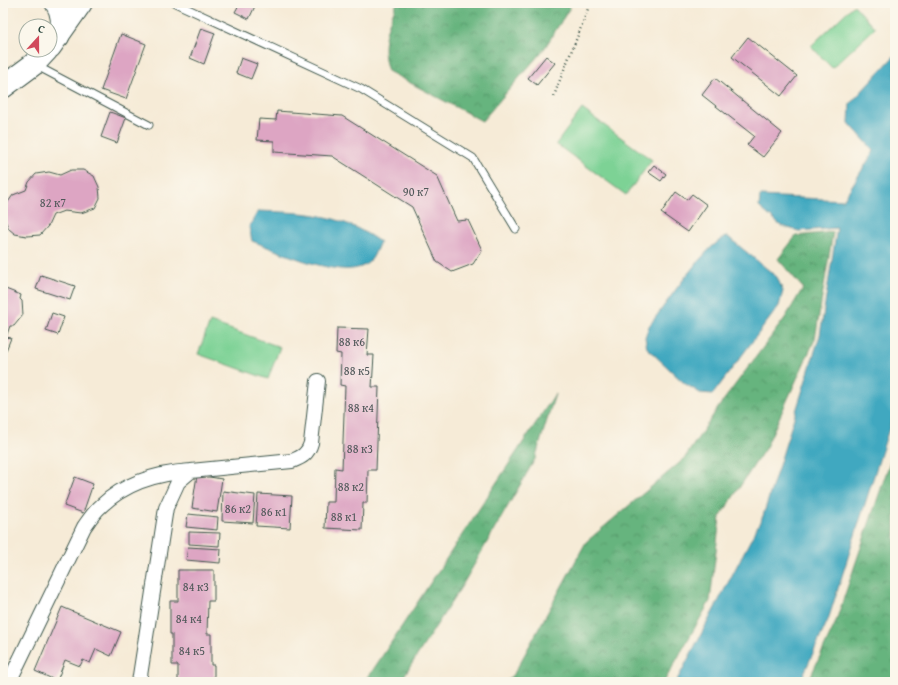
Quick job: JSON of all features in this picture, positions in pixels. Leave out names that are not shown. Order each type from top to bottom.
[{"type":"main road","points":[[55,3],[60,11],[62,22],[58,29]]},
{"type":"main road","points":[[58,35],[81,3]]},
{"type":"main road","points":[[3,87],[37,58]]},
{"type":"street","points":[[9,682],[84,528],[100,506],[122,489],[145,479],[168,472],[292,461],[302,458],[309,451],[311,443],[318,380]]},
{"type":"street","points":[[139,682],[166,508],[178,482],[191,471]]},
{"type":"lane","points":[[175,3],[361,89],[473,158],[516,229]]},
{"type":"lane","points":[[58,58],[149,125]]},
{"type":"path","points":[[554,96],[590,3]]},
{"type":"green space","points":[[397,3],[571,3],[569,9],[544,49],[482,121],[388,71],[384,52],[385,36]]},
{"type":"green space","points":[[854,5],[875,28],[832,68],[811,46]]},
{"type":"green space","points":[[582,109],[652,160],[626,195],[556,144]]},
{"type":"green space","points":[[833,232],[815,339],[766,447],[720,517],[710,601],[664,682],[506,682],[515,672],[586,542],[684,459],[720,405],[785,318],[803,288],[778,259],[796,236]]},
{"type":"green space","points":[[210,322],[280,347],[268,379],[198,354]]},
{"type":"green space","points":[[555,394],[535,459],[463,584],[404,676],[403,682],[365,682]]},
{"type":"green space","points":[[895,447],[895,682],[808,682],[835,624]]},
{"type":"water","points":[[895,55],[895,410],[828,620],[800,682],[676,682],[763,516],[820,335],[837,228],[799,231],[781,226],[759,207],[760,196],[843,200],[874,151],[849,123],[850,104]]},
{"type":"water","points":[[258,211],[292,212],[321,216],[350,225],[380,242],[370,261],[360,267],[346,269],[330,268],[295,258],[252,241],[249,227]]},
{"type":"water","points":[[727,236],[777,277],[783,291],[779,306],[713,394],[700,393],[684,383],[647,348],[645,337],[649,326],[686,276],[708,251]]},
{"type":"building","points":[[240,3],[249,3],[255,6],[249,19],[235,12]]},
{"type":"building","points":[[201,28],[215,33],[204,64],[190,58]]},
{"type":"building","points":[[121,34],[146,44],[126,99],[101,90]]},
{"type":"building","points":[[748,37],[797,76],[781,96],[732,57]]},
{"type":"building","points":[[546,56],[555,63],[537,85],[528,78]]},
{"type":"building","points":[[241,58],[257,64],[251,79],[236,73]]},
{"type":"building","points":[[715,78],[782,133],[763,157],[747,145],[754,136],[702,95]]},
{"type":"building","points":[[277,111],[342,116],[437,176],[457,221],[468,220],[482,250],[473,264],[452,272],[437,262],[412,207],[332,156],[274,152],[274,141],[257,140],[259,119],[276,120]]},
{"type":"building","points":[[110,112],[126,118],[117,143],[101,137]]},
{"type":"building","points":[[654,165],[666,174],[661,181],[648,172]]},
{"type":"building","points":[[71,170],[83,170],[94,176],[99,187],[100,198],[95,208],[81,213],[64,211],[53,215],[48,226],[40,235],[27,236],[15,234],[9,229],[4,218],[6,205],[13,195],[26,190],[29,182],[36,174],[49,172],[60,175]]},
{"type":"building","points":[[676,192],[687,200],[692,194],[707,205],[688,232],[661,213]]},
{"type":"building","points":[[41,275],[75,286],[70,300],[36,289]]},
{"type":"building","points":[[3,288],[21,295],[20,299],[22,301],[23,315],[14,326],[10,326],[6,337],[11,338],[5,353],[3,352]]},
{"type":"building","points":[[52,313],[64,317],[58,335],[46,331]]},
{"type":"building","points":[[337,328],[369,329],[367,355],[374,355],[372,387],[379,387],[376,470],[368,470],[367,503],[363,503],[362,530],[325,528],[326,502],[334,502],[335,468],[342,469],[345,386],[340,385],[341,354],[336,353]]},
{"type":"building","points":[[197,475],[222,479],[217,512],[192,508]]},
{"type":"building","points":[[75,477],[93,484],[83,513],[64,506]]},
{"type":"building","points":[[223,491],[255,495],[253,523],[222,521]]},
{"type":"building","points":[[258,494],[292,496],[290,528],[256,526]]},
{"type":"building","points":[[188,514],[218,517],[217,530],[186,527]]},
{"type":"building","points":[[189,532],[220,533],[219,546],[189,544]]},
{"type":"building","points":[[188,547],[221,549],[220,563],[186,560]]},
{"type":"building","points":[[178,570],[214,570],[214,601],[208,601],[207,634],[211,634],[211,665],[214,665],[214,682],[178,682],[178,665],[172,665],[170,601],[178,601]]},
{"type":"building","points":[[62,607],[121,632],[111,656],[96,649],[90,663],[83,660],[80,666],[65,660],[57,681],[35,671]]}]
